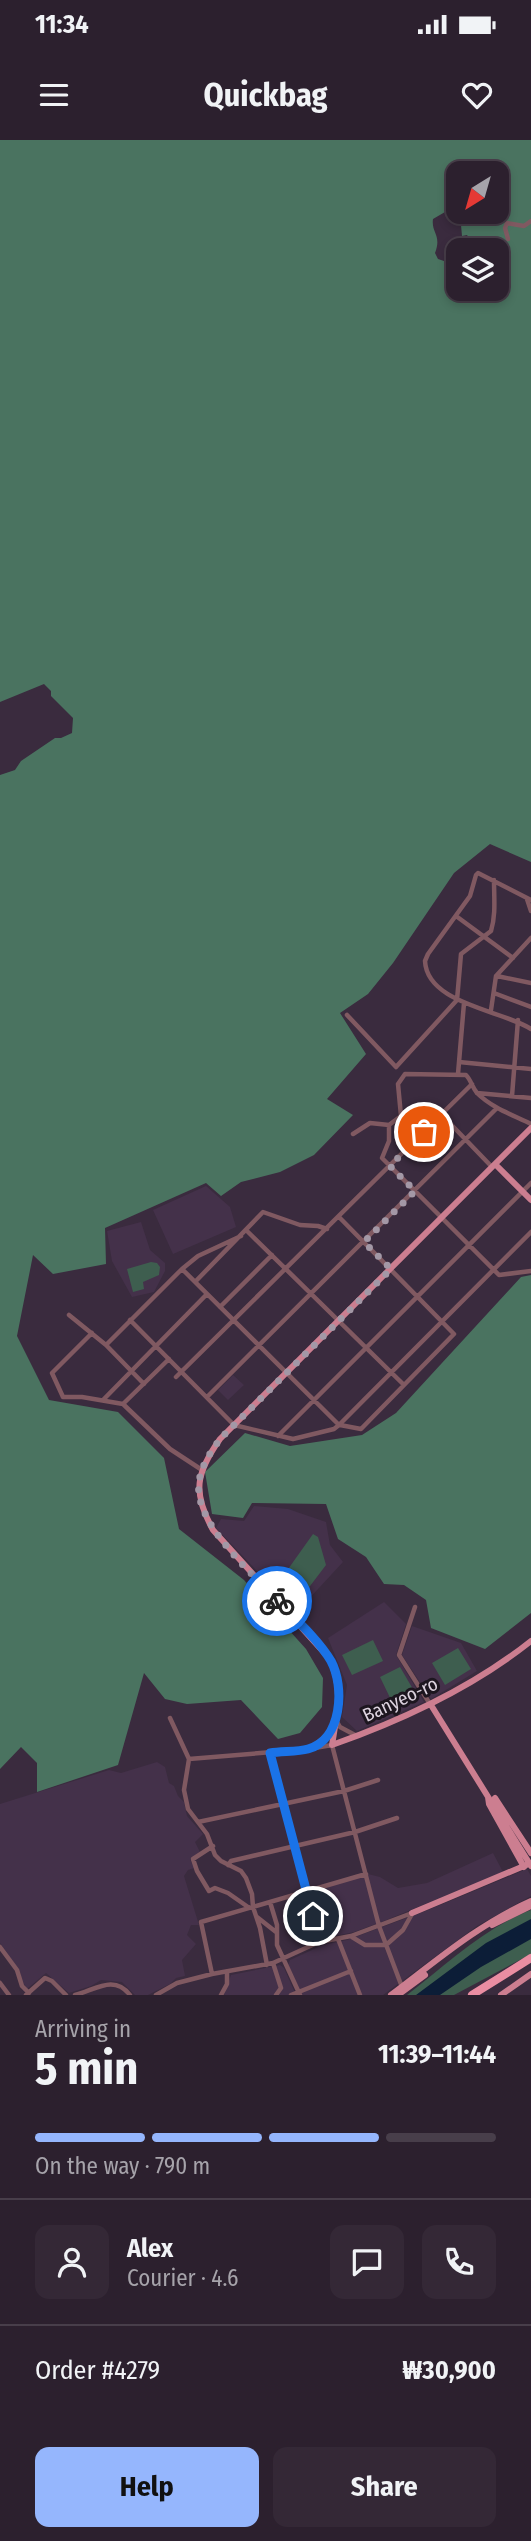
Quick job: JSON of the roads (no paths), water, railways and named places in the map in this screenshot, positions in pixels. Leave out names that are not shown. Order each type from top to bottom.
[{"type":"highway","points":[[472,1995],[531,1958]]},
{"type":"highway","points":[[480,1995],[531,1963]]},
{"type":"main road","points":[[332,1745],[339,1686],[337,1673],[329,1658],[213,1530],[205,1516],[200,1498],[198,1484],[202,1470],[206,1459],[234,1425],[531,1126]]},
{"type":"main road","points":[[494,1165],[531,1200]]},
{"type":"main road","name":"Banyeo-ro","points":[[332,1745],[431,1705],[508,1660],[531,1641]]},
{"type":"main road","points":[[412,1913],[528,1865],[489,1796],[431,1705]]},
{"type":"main road","points":[[489,1796],[496,1799],[531,1853]]},
{"type":"main road","points":[[391,1995],[481,1927],[504,1913],[531,1904]]},
{"type":"main road","points":[[398,1995],[484,1930],[531,1904]]},
{"type":"main road","points":[[501,1995],[531,1974]]},
{"type":"street","points":[[508,238],[505,228],[508,223],[524,226],[531,221]]},
{"type":"street","points":[[531,911],[529,899],[482,874],[476,875],[470,896],[425,961],[433,983],[457,1000],[518,1020],[531,1029]]},
{"type":"street","points":[[347,1015],[396,1067],[457,1000],[461,954],[491,931],[495,918],[494,880]]},
{"type":"street","points":[[456,916],[513,958]]},
{"type":"street","points":[[491,1010],[496,976],[531,938]]},
{"type":"street","points":[[496,976],[531,983]]},
{"type":"street","points":[[494,993],[531,1007]]},
{"type":"street","points":[[458,1073],[464,1003]]},
{"type":"street","points":[[512,1096],[518,1020]]},
{"type":"street","points":[[459,1062],[531,1069]]},
{"type":"street","points":[[353,1134],[370,1123],[389,1125],[401,1116],[398,1084],[405,1074],[466,1075],[477,1093],[497,1108],[531,1126]]},
{"type":"street","points":[[176,1377],[472,1084]]},
{"type":"street","points":[[477,1093],[531,1098]]},
{"type":"street","points":[[207,1397],[497,1108]]},
{"type":"street","points":[[442,1115],[494,1165]]},
{"type":"street","points":[[389,1125],[389,1141],[382,1158],[499,1275],[531,1271]]},
{"type":"street","points":[[278,1436],[531,1183]]},
{"type":"street","points":[[195,1282],[263,1212],[300,1225],[327,1229]]},
{"type":"street","points":[[182,1269],[339,1425],[360,1429],[454,1334],[339,1217]]},
{"type":"street","points":[[246,1230],[403,1384]]},
{"type":"street","points":[[130,1320],[234,1425],[293,1439],[334,1429],[339,1425],[531,1232]]},
{"type":"street","points":[[106,1345],[198,1256],[241,1236]]},
{"type":"street","points":[[220,1307],[272,1255]]},
{"type":"street","points":[[103,1400],[207,1294]]},
{"type":"street","points":[[69,1315],[106,1345],[144,1384]]},
{"type":"street","points":[[92,1333],[52,1373],[63,1397],[123,1404],[170,1449],[202,1470]]},
{"type":"street","points":[[123,1404],[169,1359]]},
{"type":"street","points":[[415,1607],[399,1655],[431,1705]]},
{"type":"street","points":[[170,1718],[189,1759],[184,1790],[188,1809],[221,1861],[241,1871],[246,1878],[252,1894],[251,1907]]},
{"type":"street","points":[[336,1720],[340,1727],[350,1734],[360,1735]]},
{"type":"street","points":[[309,1749],[328,1734],[336,1720]]},
{"type":"street","points":[[332,1745],[379,1926],[402,1986]]},
{"type":"street","name":"Banyeo-ro","points":[[189,1759],[332,1745]]},
{"type":"street","points":[[270,1753],[319,1941]]},
{"type":"street","points":[[198,1822],[344,1791],[377,1780]]},
{"type":"street","points":[[228,1865],[231,1861],[355,1832],[397,1818]]},
{"type":"street","points":[[213,1846],[192,1859],[197,1871],[209,1891],[215,1888],[251,1907],[281,1988],[276,1995]]},
{"type":"street","points":[[212,1974],[201,1922],[366,1874]]},
{"type":"street","points":[[270,1902],[277,1925],[277,1945],[299,1994]]},
{"type":"street","points":[[156,1995],[177,1983],[270,1964],[319,1941],[351,1936],[412,1913]]},
{"type":"street","points":[[351,1936],[365,1945],[386,1945],[403,1930],[412,1913]]},
{"type":"street","points":[[256,1916],[276,1931]]},
{"type":"street","points":[[338,1939],[360,1995]]},
{"type":"street","points":[[0,1947],[17,1970],[27,1994],[45,1978],[66,1995]]},
{"type":"street","points":[[291,1995],[351,1971]]},
{"type":"street","points":[[221,1995],[227,1984],[227,1973]]},
{"type":"street","points":[[0,1983],[9,1995]]},
{"type":"street","points":[[75,1995],[106,1983],[121,1986],[130,1995]]},
{"type":"water","points":[[531,1919],[531,1939],[481,1967],[440,1995],[416,1995],[486,1943]]}]
